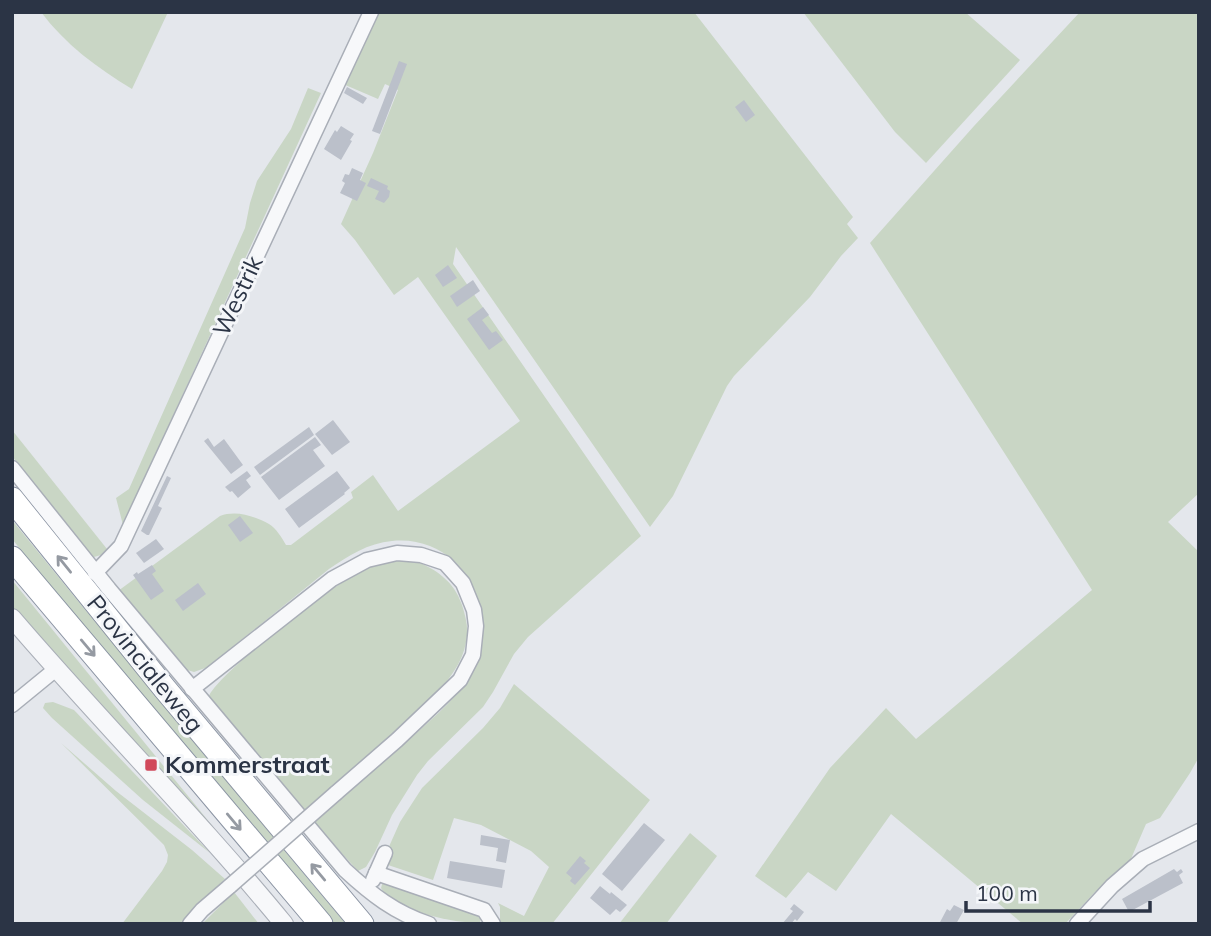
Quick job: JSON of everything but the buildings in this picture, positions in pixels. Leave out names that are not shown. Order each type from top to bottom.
[{"type":"highway","name":"Provincialeweg","points":[[12,499],[164,689],[362,924]]},
{"type":"highway","name":"Provincialeweg","points":[[12,558],[321,924]]},
{"type":"street","name":"Westrik","points":[[95,573],[121,546],[371,12]]},
{"type":"street","points":[[12,468],[95,573],[345,870],[368,891],[397,911],[429,924]]},
{"type":"street","points":[[190,924],[202,910],[397,740],[460,680],[473,655],[476,626],[474,610],[463,583],[445,563],[421,555],[397,553],[367,560],[331,579],[192,689]]},
{"type":"street","points":[[12,618],[232,861],[284,924]]},
{"type":"street","points":[[12,705],[56,669]]},
{"type":"street","points":[[1077,924],[1112,886],[1143,859],[1199,831]]},
{"type":"street","points":[[368,891],[385,853]]},
{"type":"street","points":[[376,873],[484,910],[493,924]]},
{"type":"green space","points":[[41,12],[168,12],[132,89],[82,55],[60,35]]},
{"type":"green space","points":[[375,12],[694,12],[853,217],[847,224],[858,238],[810,297],[734,376],[673,496],[650,527],[456,247],[453,264],[641,536],[528,637],[514,654],[483,707],[417,775],[392,815],[366,867],[358,871],[314,823],[438,713],[461,688],[480,617],[477,597],[462,570],[438,550],[424,544],[392,541],[367,547],[329,569],[208,667],[194,672],[184,669],[118,591],[226,514],[245,515],[272,526],[286,545],[291,545],[353,498],[351,492],[373,475],[398,511],[520,421],[418,277],[394,295],[341,224],[398,90],[385,84],[378,99],[343,84]]},
{"type":"green space","points":[[803,12],[965,12],[1020,60],[926,163],[895,132]]},
{"type":"green space","points":[[1080,12],[1199,12],[1199,493],[1168,522],[1199,552],[1199,757],[1160,818],[1146,824],[1130,861],[1065,924],[1023,924],[891,814],[836,891],[808,872],[786,898],[755,876],[830,768],[886,708],[916,739],[1092,590],[870,243]]},
{"type":"green space","points":[[308,88],[321,93],[123,525],[116,498],[129,489],[245,228],[257,181],[291,129]]},
{"type":"green space","points":[[12,430],[107,549],[101,555],[94,557],[89,552],[12,456]]},
{"type":"green space","points":[[12,520],[276,836],[283,849],[346,924],[329,924],[12,539]]},
{"type":"green space","points":[[413,560],[443,577],[459,597],[467,628],[462,657],[454,672],[430,700],[304,811],[214,708],[209,696],[233,668],[330,590],[365,569],[389,562]]},
{"type":"green space","points":[[12,580],[219,834],[12,610]]},
{"type":"green space","points":[[514,684],[650,800],[552,924],[500,922],[498,903],[524,916],[549,867],[531,851],[481,825],[454,818],[433,880],[385,864],[383,860],[400,822],[422,788],[483,728],[500,708]]},
{"type":"green space","points":[[53,702],[74,710],[210,853],[143,800],[52,718],[43,708],[45,703]]},
{"type":"green space","points":[[61,743],[225,879],[182,924],[122,924],[162,871],[168,855],[164,845]]},
{"type":"green space","points":[[690,833],[717,856],[666,924],[619,924]]},
{"type":"green space","points":[[383,881],[482,911],[480,922],[457,921],[412,909],[388,896],[381,888]]},
{"type":"green space","points":[[234,892],[259,924],[202,924]]},
{"type":"place","name":"Kommerstraat","points":[[151,765]]}]
